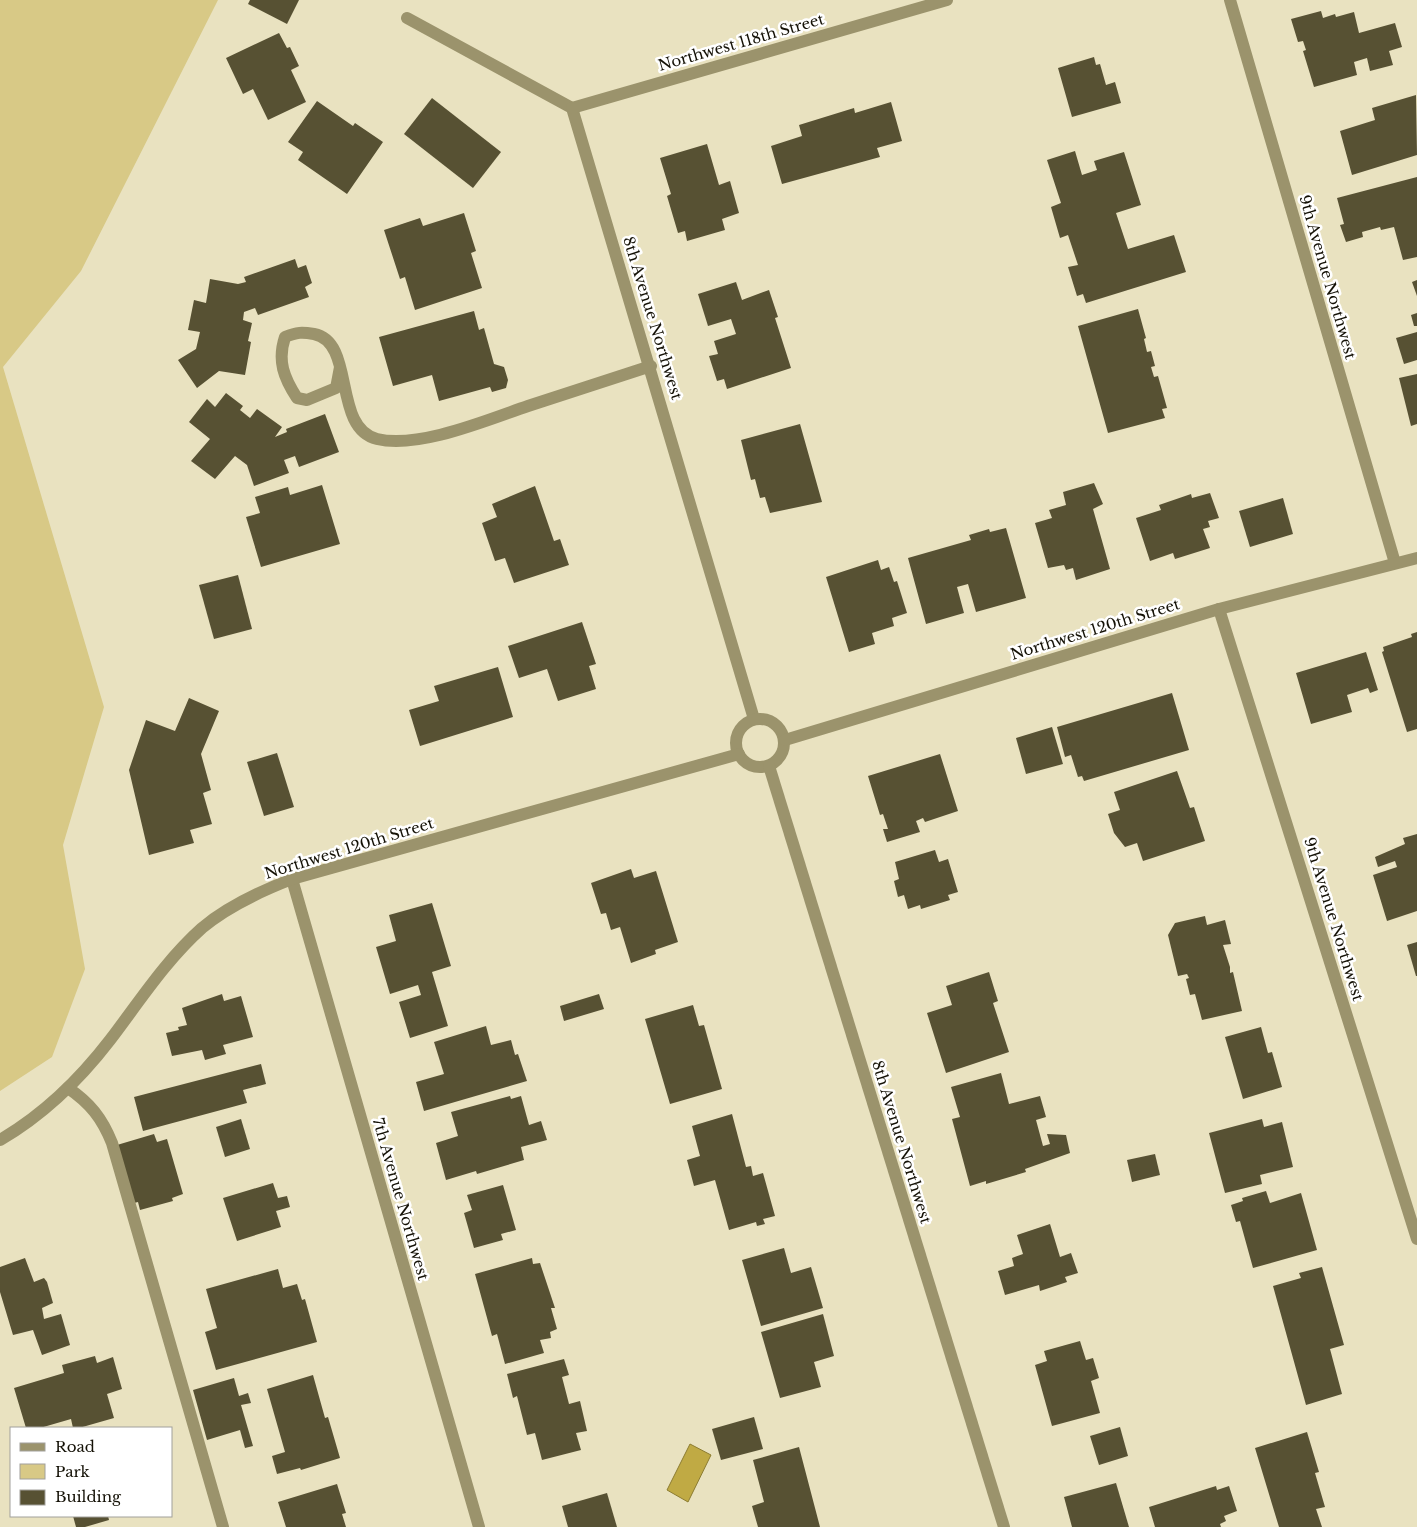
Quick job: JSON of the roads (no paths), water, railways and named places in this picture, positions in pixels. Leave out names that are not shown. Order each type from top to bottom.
[{"type":"street","name":"Northwest 118th Street","points":[[572,108],[947,0]]},
{"type":"street","name":"9th Avenue Northwest","points":[[1230,0],[1395,562]]},
{"type":"street","points":[[407,18],[572,108]]},
{"type":"street","name":"8th Avenue Northwest","points":[[572,108],[651,366],[754,719]]},
{"type":"street","points":[[340,367],[336,388],[307,400],[298,398],[287,383],[282,366],[280,351],[285,337],[298,331],[323,336],[334,349],[340,367],[347,404],[362,429],[374,438],[391,442],[447,433],[651,366]]},
{"type":"street","name":"Northwest 120th Street","points":[[785,740],[1220,609],[1395,562],[1417,558]]},
{"type":"street","name":"9th Avenue Northwest","points":[[1220,609],[1417,1240]]},
{"type":"street","points":[[763,718],[777,725],[785,740],[781,755],[769,766],[754,766],[746,763],[739,754],[736,742],[741,728],[754,719],[763,718]]},
{"type":"street","name":"Northwest 120th Street","points":[[0,1140],[18,1129],[68,1088],[109,1042],[183,947],[204,927],[263,890],[292,879],[739,754]]},
{"type":"street","name":"8th Avenue Northwest","points":[[769,766],[1004,1527]]},
{"type":"street","name":"7th Avenue Northwest","points":[[292,879],[479,1527]]},
{"type":"street","points":[[68,1088],[93,1108],[101,1118],[112,1143],[223,1527]]}]
